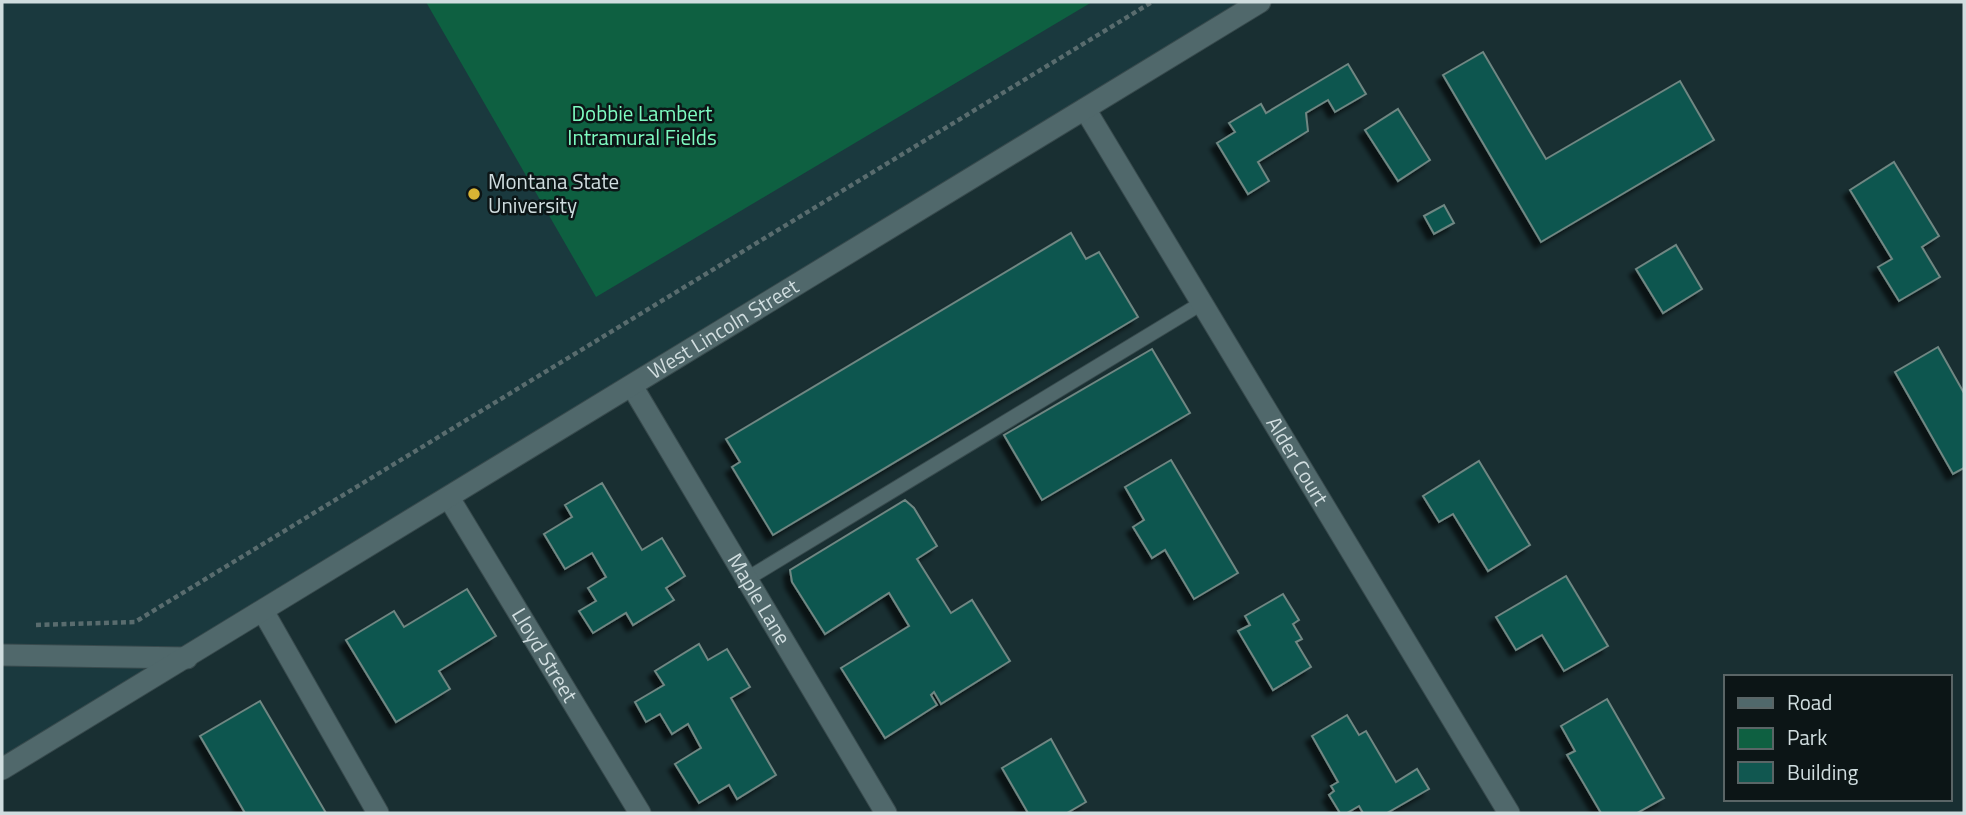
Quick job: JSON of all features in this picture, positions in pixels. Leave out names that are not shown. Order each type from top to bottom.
[{"type":"street","name":"West Lincoln Street","points":[[2,769],[1260,2]]},
{"type":"street","name":"Alder Court","points":[[1085,109],[1509,813]]},
{"type":"street","name":"Maple Lane","points":[[632,386],[886,813]]},
{"type":"street","name":"Lloyd Street","points":[[449,498],[640,813]]},
{"type":"street","points":[[264,611],[378,813]]},
{"type":"street","points":[[2,655],[187,658]]},
{"type":"lane","points":[[746,580],[1202,303]]},
{"type":"path","points":[[28,625],[135,622],[1152,2]]},
{"type":"shaded area","name":"Montana State University","points":[[2,2],[1260,2],[2,767]]},
{"type":"green space","name":"Dobbie Lambert Intramural Fields","points":[[426,2],[1092,2],[596,297]]},
{"type":"building","points":[[1483,52],[1546,159],[1680,81],[1714,140],[1541,242],[1443,75]]},
{"type":"building","points":[[1348,64],[1366,94],[1335,112],[1328,100],[1306,113],[1308,131],[1258,162],[1269,181],[1248,194],[1217,143],[1235,132],[1229,123],[1261,104],[1266,113]]},
{"type":"building","points":[[1398,109],[1430,160],[1398,181],[1365,130]]},
{"type":"building","points":[[1894,162],[1939,236],[1922,247],[1940,277],[1899,301],[1878,267],[1892,259],[1850,190]]},
{"type":"building","points":[[1444,205],[1454,223],[1434,234],[1424,216]]},
{"type":"building","points":[[1071,233],[1086,259],[1099,252],[1138,317],[773,535],[732,467],[740,462],[726,439]]},
{"type":"building","points":[[1676,245],[1702,289],[1663,313],[1636,269]]},
{"type":"building","points":[[1938,347],[1964,393],[1964,468],[1953,474],[1895,372]]},
{"type":"building","points":[[1152,349],[1190,413],[1042,500],[1004,435]]},
{"type":"building","points":[[1171,460],[1238,573],[1194,599],[1165,550],[1152,558],[1133,527],[1144,520],[1125,487]]},
{"type":"building","points":[[1479,461],[1530,545],[1488,571],[1453,514],[1439,522],[1423,496]]},
{"type":"building","points":[[602,483],[642,550],[662,538],[685,576],[666,588],[674,600],[633,625],[626,613],[593,633],[579,611],[596,601],[588,588],[606,577],[592,553],[565,569],[544,534],[572,517],[565,505]]},
{"type":"building","points":[[905,500],[914,508],[937,546],[917,559],[951,613],[972,600],[1010,661],[941,704],[934,692],[931,695],[937,705],[885,738],[841,668],[909,626],[889,593],[825,634],[792,582],[790,570]]},
{"type":"building","points":[[1566,576],[1608,646],[1564,671],[1542,635],[1516,650],[1496,617]]},
{"type":"building","points":[[467,589],[496,636],[439,671],[450,689],[396,722],[346,640],[394,611],[404,627]]},
{"type":"building","points":[[1283,594],[1299,620],[1293,624],[1302,639],[1296,642],[1311,667],[1273,690],[1238,631],[1250,625],[1245,616]]},
{"type":"building","points":[[699,644],[708,660],[727,649],[750,687],[731,698],[776,775],[737,799],[729,785],[699,803],[675,764],[701,748],[688,724],[672,734],[660,714],[646,722],[635,702],[664,685],[655,671]]},
{"type":"building","points":[[1607,699],[1664,798],[1637,813],[1601,813],[1567,755],[1575,751],[1561,726]]},
{"type":"building","points":[[260,701],[326,813],[245,813],[200,736]]},
{"type":"building","points":[[1347,715],[1359,735],[1366,731],[1396,782],[1417,769],[1429,789],[1387,813],[1363,813],[1359,806],[1347,813],[1340,813],[1329,795],[1334,791],[1331,786],[1338,782],[1312,736]]},
{"type":"building","points":[[1051,739],[1086,802],[1067,813],[1028,813],[1002,768]]},
{"type":"place","name":"Montana State University","points":[[474,194]]}]
